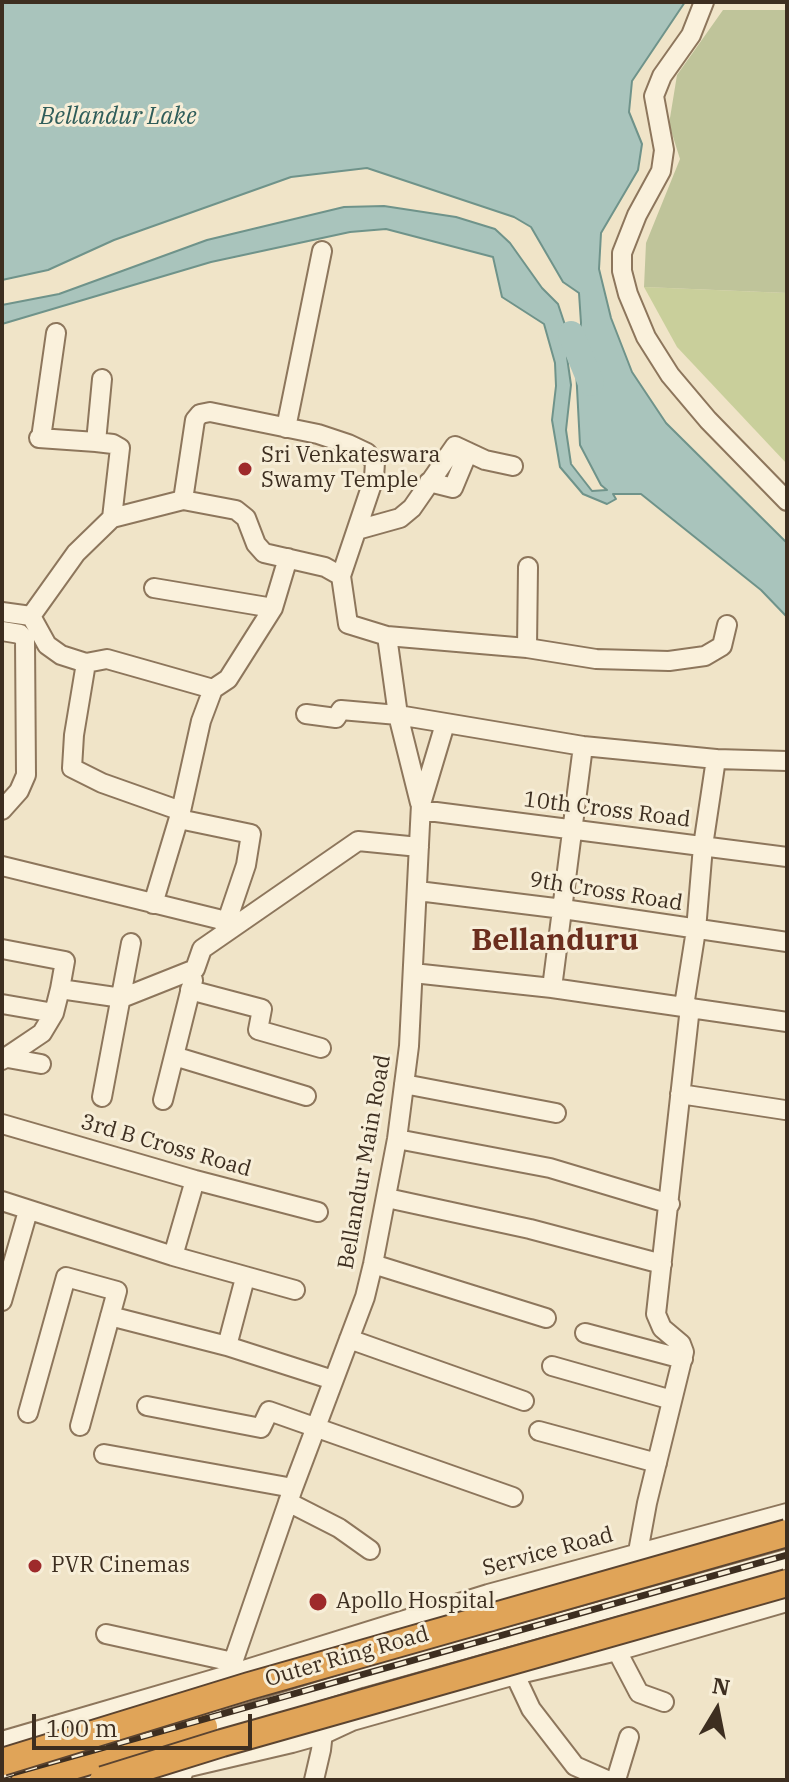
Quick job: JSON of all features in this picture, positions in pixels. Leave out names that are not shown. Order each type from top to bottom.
[{"type":"highway","name":"Outer Ring Road","points":[[2,1762],[321,1665],[787,1533]]},
{"type":"highway","points":[[103,1780],[222,1743],[787,1583]]},
{"type":"highway","points":[[25,1780],[204,1727]]},
{"type":"street","points":[[704,2],[691,35],[662,76],[654,96],[664,150],[661,171],[637,215],[622,253],[622,271],[646,337],[670,375],[708,420],[787,501]]},
{"type":"street","points":[[286,428],[322,251]]},
{"type":"street","points":[[56,333],[40,438],[96,442],[120,448],[112,518]]},
{"type":"street","points":[[96,442],[102,379]]},
{"type":"street","points":[[183,500],[195,420],[200,414],[210,412],[318,434],[367,453],[375,462],[374,478],[341,576],[348,624],[387,636],[527,648],[596,659],[669,661],[705,656],[722,646],[727,625]]},
{"type":"street","points":[[357,530],[400,518],[412,508],[455,446],[485,460],[513,466]]},
{"type":"street","points":[[31,616],[76,553],[112,518],[183,500],[236,510],[246,518],[256,544],[264,553],[325,567],[341,576]]},
{"type":"street","points":[[153,904],[180,815],[191,758],[213,689],[228,679],[273,608],[288,558]]},
{"type":"street","points":[[527,648],[528,567]]},
{"type":"street","points":[[154,588],[273,608]]},
{"type":"street","points":[[2,612],[31,616]]},
{"type":"street","points":[[31,616],[47,645],[61,655],[86,663],[107,659],[213,689]]},
{"type":"street","points":[[2,631],[20,634],[25,640],[26,760],[25,781],[2,810]]},
{"type":"street","points":[[387,636],[398,715],[421,808]]},
{"type":"street","points":[[86,663],[72,768],[180,815],[251,834],[229,926]]},
{"type":"street","points":[[306,714],[336,718],[341,710],[398,715],[583,746],[716,759],[787,761]]},
{"type":"street","name":"Bellandur Main Road","points":[[182,1774],[231,1668],[365,1297],[387,1198],[404,1084],[421,808],[445,724]]},
{"type":"street","points":[[552,988],[583,746]]},
{"type":"street","points":[[638,1552],[684,1352],[681,1344],[662,1328],[656,1314],[670,1204],[703,846],[716,759]]},
{"type":"street","name":"10th Cross Road","points":[[421,808],[787,857]]},
{"type":"street","points":[[163,1100],[202,949],[229,926],[358,841],[419,847]]},
{"type":"street","points":[[2,866],[218,919],[229,926]]},
{"type":"street","name":"9th Cross Road","points":[[418,891],[787,942]]},
{"type":"street","points":[[102,1097],[131,943]]},
{"type":"street","points":[[2,949],[65,961],[54,1013],[42,1033],[3,1058]]},
{"type":"street","points":[[60,989],[122,998],[195,969]]},
{"type":"street","points":[[413,973],[552,988],[787,1022]]},
{"type":"street","points":[[190,990],[262,1009],[258,1030],[321,1048]]},
{"type":"street","points":[[2,1004],[54,1013]]},
{"type":"street","points":[[174,1056],[306,1096]]},
{"type":"street","points":[[3,1058],[41,1064]]},
{"type":"street","points":[[404,1084],[556,1113]]},
{"type":"street","points":[[680,1094],[785,1110]]},
{"type":"street","name":"3rd B Cross Road","points":[[2,1124],[318,1212]]},
{"type":"street","points":[[397,1139],[550,1168],[670,1204]]},
{"type":"street","points":[[173,1256],[195,1180]]},
{"type":"street","points":[[387,1198],[530,1229],[662,1264]]},
{"type":"street","points":[[2,1201],[245,1278],[295,1290]]},
{"type":"street","points":[[2,1301],[28,1211]]},
{"type":"street","points":[[373,1264],[546,1318]]},
{"type":"street","points":[[28,1413],[66,1277],[117,1291],[80,1426]]},
{"type":"street","points":[[227,1346],[245,1278]]},
{"type":"street","points":[[110,1316],[227,1346],[333,1380]]},
{"type":"street","points":[[585,1333],[683,1359]]},
{"type":"street","points":[[349,1339],[524,1401]]},
{"type":"street","points":[[552,1366],[672,1400]]},
{"type":"street","points":[[147,1406],[261,1428],[269,1411],[513,1497]]},
{"type":"street","points":[[539,1431],[657,1463]]},
{"type":"street","points":[[104,1454],[291,1495],[370,1550]]},
{"type":"street","name":"Service Road","points":[[2,1741],[231,1668],[638,1552],[787,1513]]},
{"type":"street","points":[[204,1727],[331,1687],[787,1559]]},
{"type":"street","points":[[148,1780],[182,1774],[324,1734],[352,1721],[515,1675],[617,1651],[787,1602]]},
{"type":"street","points":[[106,1634],[231,1668]]},
{"type":"street","points":[[314,1780],[324,1734],[324,1712],[347,1636]]},
{"type":"street","points":[[617,1651],[639,1693],[664,1702]]},
{"type":"street","points":[[515,1675],[531,1709],[555,1742],[575,1766],[595,1778]]},
{"type":"street","points":[[616,1780],[629,1737]]},
{"type":"green space","points":[[723,10],[787,10],[787,293],[644,287],[646,243],[680,159],[669,124],[677,75]]},
{"type":"green space","points":[[644,287],[787,293],[787,464],[677,347]]},
{"type":"water","name":"Bellandur Lake","points":[[2,2],[685,2],[632,81],[629,112],[642,144],[638,170],[601,233],[599,269],[611,318],[632,372],[666,423],[787,543],[787,617],[761,590],[641,494],[613,494],[616,499],[607,504],[583,494],[560,467],[552,420],[555,363],[544,324],[502,297],[493,257],[386,229],[350,232],[211,262],[2,324],[2,305],[59,294],[207,240],[344,207],[384,206],[456,217],[495,229],[510,243],[542,288],[558,304],[571,343],[567,357],[571,385],[566,430],[571,464],[592,491],[607,490],[601,485],[580,445],[576,369],[581,323],[579,293],[563,282],[531,227],[514,217],[367,168],[291,177],[114,240],[48,270],[2,280]]},
{"type":"waterway","points":[[563,327],[571,334]]},
{"type":"waterway","points":[[571,334],[591,383]]},
{"type":"railway","points":[[2,1776],[787,1555]]},
{"type":"place","name":"Sri Venkateswara Swamy Temple","points":[[245,469]]},
{"type":"place","name":"PVR Cinemas","points":[[35,1566]]},
{"type":"place","name":"Apollo Hospital","points":[[318,1602]]},
{"type":"district","name":"Bellanduru","points":[[555,941]]}]
